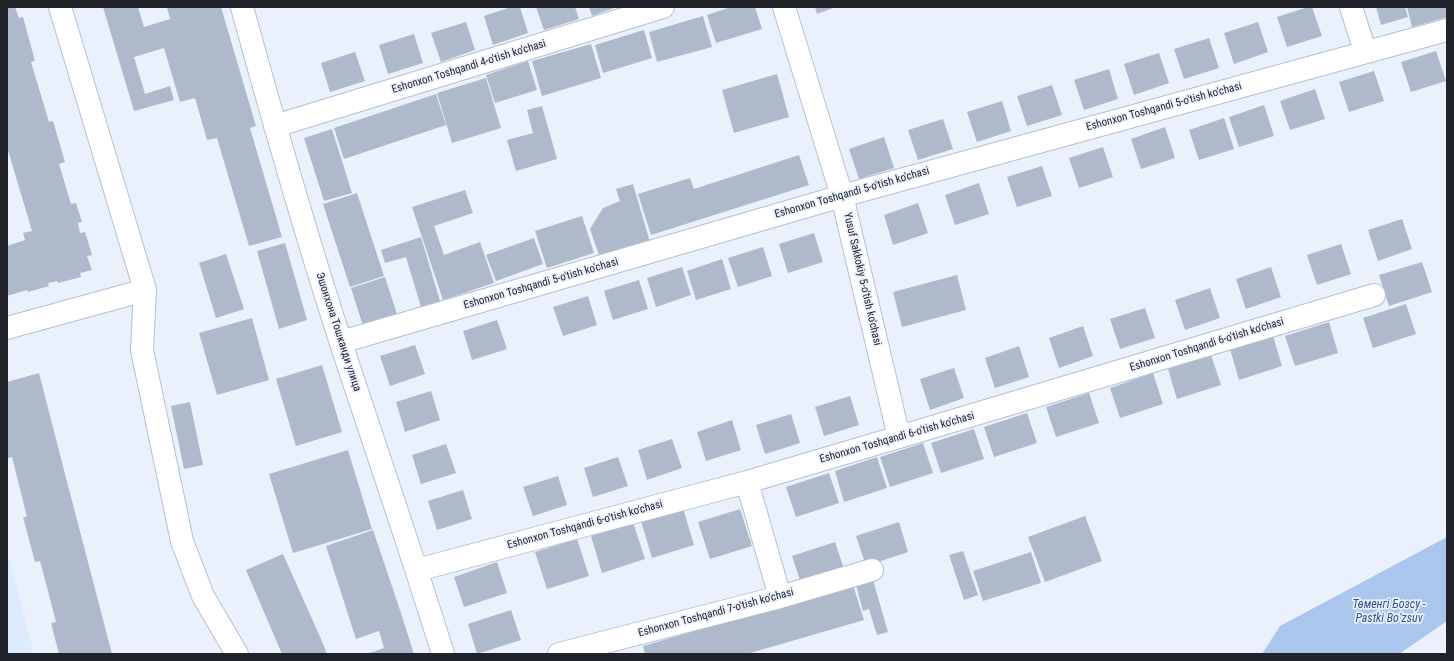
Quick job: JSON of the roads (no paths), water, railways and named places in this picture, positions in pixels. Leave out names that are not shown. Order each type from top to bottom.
[{"type":"street","points":[[60,7],[145,290],[142,350],[182,540],[202,596],[237,654]]},
{"type":"street","name":"Эшонхона Тошканди улица","points":[[242,7],[275,126],[341,342],[417,570],[442,654]]},
{"type":"street","name":"Eshonxon Toshqandi 4-o'tish ko'chasi","points":[[275,126],[663,7]]},
{"type":"street","name":"Yusuf Sakkokiy 5-o'tish ko'chasi","points":[[784,7],[842,196],[899,438]]},
{"type":"street","points":[[1351,7],[1365,51]]},
{"type":"street","name":"Eshonxon Toshqandi 5-o'tish ko'chasi","points":[[341,342],[842,196],[1365,51],[1447,30]]},
{"type":"street","points":[[7,328],[145,290]]},
{"type":"street","name":"Eshonxon Toshqandi 6-o'tish ko'chasi","points":[[417,570],[747,482],[899,438],[1374,295]]},
{"type":"street","points":[[747,482],[780,597]]},
{"type":"street","name":"Eshonxon Toshqandi 7-o'tish ko'chasi","points":[[559,654],[780,597],[872,570]]},
{"type":"water","name":"Төменгі Бозсу - Pastki Boʻzsuv","points":[[1447,537],[1447,621],[1399,654],[1262,654],[1280,626]]}]
